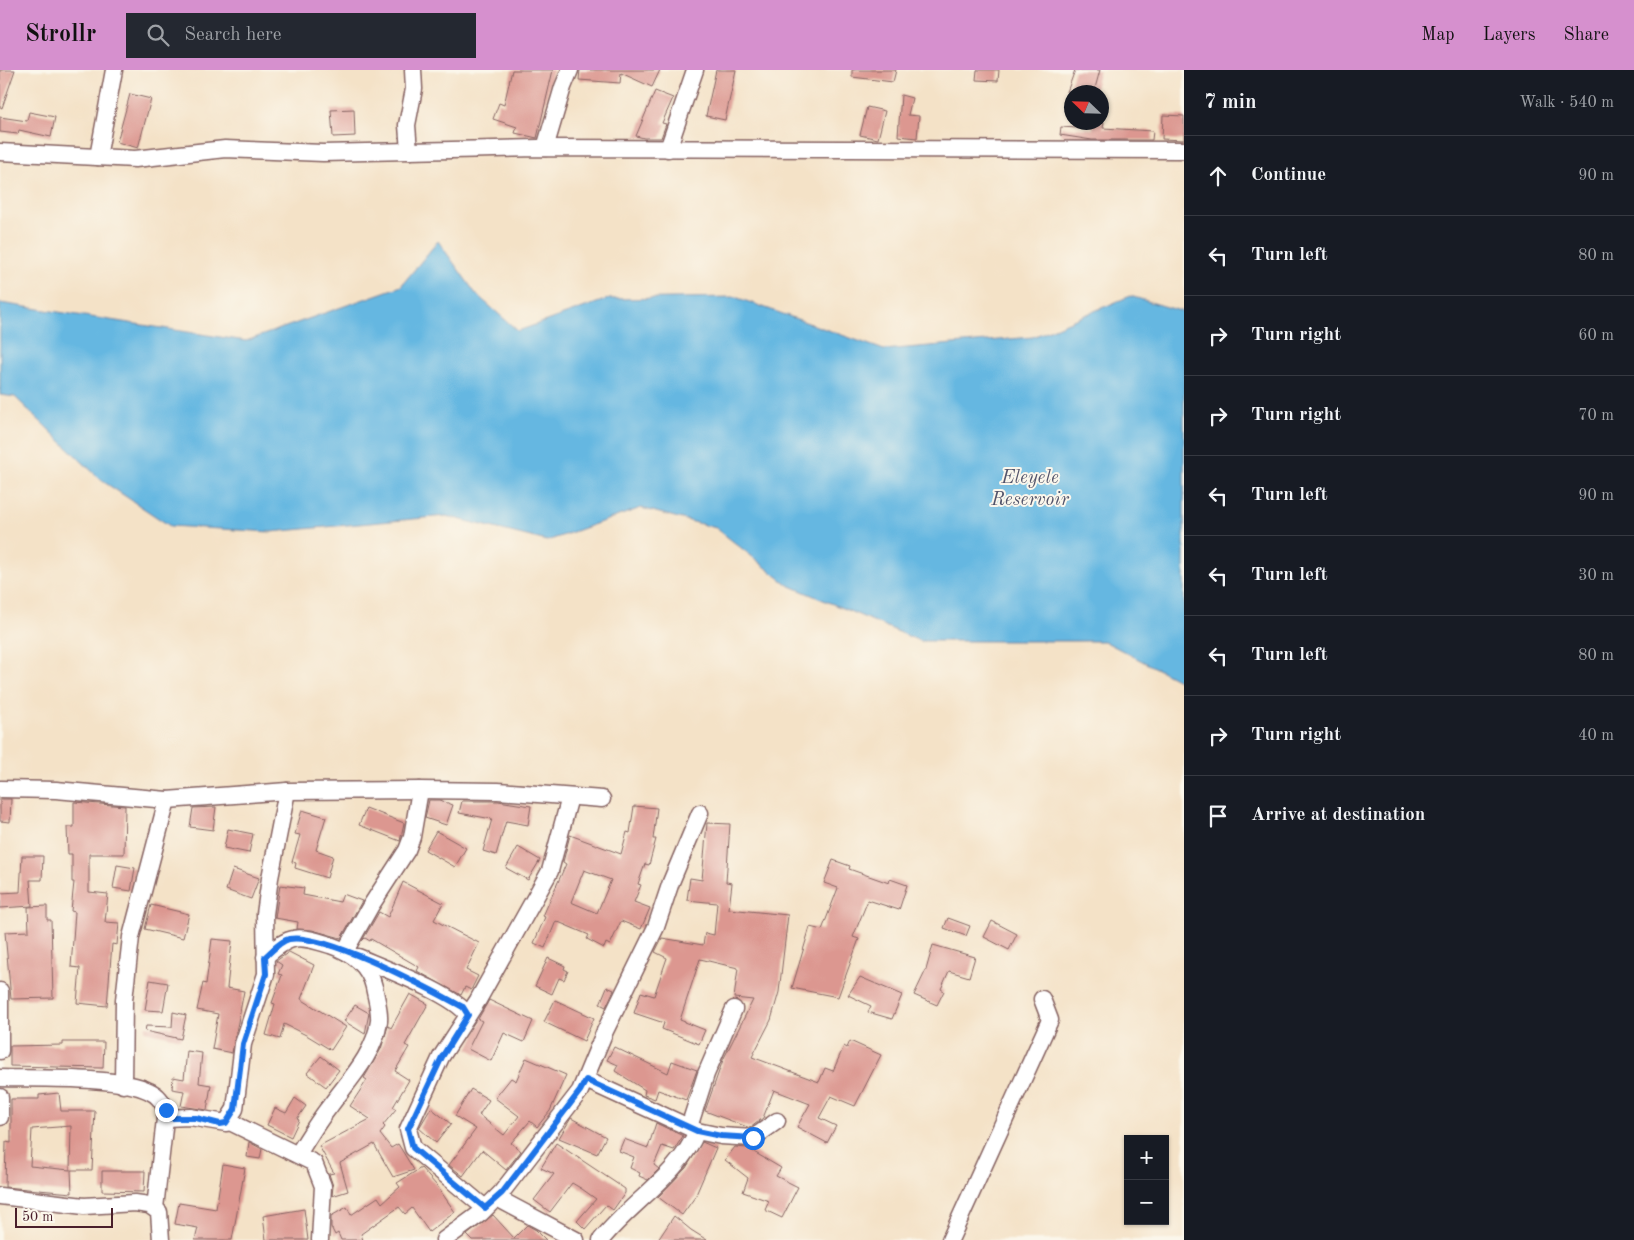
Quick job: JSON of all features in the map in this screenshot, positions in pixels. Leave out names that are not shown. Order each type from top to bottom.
[{"type":"street","points":[[98,157],[114,70]]},
{"type":"street","points":[[409,151],[407,125],[414,89],[413,70]]},
{"type":"street","points":[[545,148],[570,70]]},
{"type":"street","points":[[668,149],[695,70]]},
{"type":"street","points":[[0,152],[135,159],[225,149],[323,153],[545,148],[1184,150]]},
{"type":"street","points":[[0,789],[56,790],[167,800],[287,791],[420,790],[498,791],[602,799]]},
{"type":"street","points":[[349,953],[365,914],[407,850],[412,837],[420,790]]},
{"type":"street","points":[[165,1118],[196,1118],[220,1124],[228,1121],[235,1109],[243,1044],[266,974],[265,922],[270,878],[287,791]]},
{"type":"street","points":[[570,796],[550,871],[442,1057],[408,1129],[413,1148],[491,1203],[576,1240]]},
{"type":"street","points":[[123,1084],[124,1000],[131,937],[167,800]]},
{"type":"street","points":[[444,1240],[491,1203],[580,1091],[605,1031],[656,927],[671,882],[700,813]]},
{"type":"street","points":[[265,957],[289,939],[308,939],[349,953],[428,988],[463,1007],[468,1015]]},
{"type":"street","points":[[298,1154],[328,1108],[358,1069],[376,1036],[379,1020],[372,979],[349,953]]},
{"type":"street","points":[[0,991],[0,1051]]},
{"type":"street","points":[[950,1240],[1050,1020],[1042,999]]},
{"type":"street","points":[[601,1240],[616,1221],[686,1154],[706,1074],[734,1009]]},
{"type":"street","points":[[0,1078],[123,1084],[149,1090],[160,1099],[166,1110],[155,1208]]},
{"type":"street","points":[[586,1080],[693,1129],[721,1136],[753,1138],[776,1121]]},
{"type":"street","points":[[0,1097],[0,1117]]},
{"type":"street","points":[[228,1121],[314,1163],[323,1186],[320,1240]]},
{"type":"street","points":[[0,1196],[84,1206],[135,1203],[155,1208],[159,1212],[161,1240]]},
{"type":"water","name":"Eleyele Reservoir","points":[[438,241],[476,294],[518,331],[608,299],[735,297],[884,350],[1033,337],[1130,296],[1184,312],[1184,683],[1104,641],[920,641],[788,585],[716,528],[641,508],[547,541],[446,516],[271,532],[170,526],[101,480],[15,397],[0,395],[0,303],[246,341],[401,286]]},
{"type":"building","points":[[0,70],[15,70],[2,108],[0,107]]},
{"type":"building","points":[[512,70],[553,70],[537,138],[515,133],[517,127],[493,119],[499,103],[504,105]]},
{"type":"building","points":[[580,70],[660,70],[652,87],[621,73],[620,83],[579,80]]},
{"type":"building","points":[[716,70],[736,70],[725,120],[706,116]]},
{"type":"building","points":[[852,70],[896,70],[893,82],[852,77]]},
{"type":"building","points":[[977,70],[999,70],[998,81],[976,80]]},
{"type":"building","points":[[1075,70],[1100,70],[1096,85],[1070,85]]},
{"type":"building","points":[[655,91],[673,98],[662,123],[666,124],[661,138],[636,136]]},
{"type":"building","points":[[130,94],[151,99],[138,148],[117,142]]},
{"type":"building","points":[[901,95],[912,98],[908,115],[919,116],[917,138],[898,136]]},
{"type":"building","points":[[867,107],[885,111],[878,139],[860,135]]},
{"type":"building","points":[[354,109],[355,136],[333,137],[331,110]]},
{"type":"building","points":[[29,112],[55,117],[51,137],[19,130],[18,134],[0,132],[0,117],[27,121]]},
{"type":"building","points":[[1163,115],[1184,116],[1184,140],[1162,139]]},
{"type":"building","points":[[1061,127],[1064,127],[1064,130],[1109,130],[1109,128],[1153,131],[1152,140],[1092,140],[1060,135]]},
{"type":"building","points":[[0,799],[11,799],[10,822],[0,821]]},
{"type":"building","points":[[429,800],[440,800],[453,805],[446,825],[425,818]]},
{"type":"building","points":[[462,801],[498,801],[531,806],[528,825],[506,821],[496,855],[483,851],[492,819],[459,813]]},
{"type":"building","points":[[74,802],[125,806],[124,854],[89,854],[89,892],[108,894],[105,922],[119,923],[117,945],[112,944],[107,1006],[77,1003],[80,968],[71,967],[75,912],[71,911],[74,882],[72,882],[72,854],[68,854],[67,827],[74,827]]},
{"type":"building","points":[[634,806],[657,808],[653,839],[656,839],[649,865],[645,864],[638,884],[641,885],[634,902],[650,908],[641,929],[621,921],[610,945],[606,943],[604,948],[587,939],[589,935],[556,921],[545,948],[534,943],[545,917],[543,916],[566,864],[563,862],[570,835],[621,854],[627,832],[630,833]],"holes":[[[584,870],[611,880],[597,913],[571,902]]]},
{"type":"building","points":[[216,807],[213,830],[190,827],[193,808]]},
{"type":"building","points":[[366,808],[404,823],[400,841],[359,825]]},
{"type":"building","points":[[302,810],[326,817],[316,850],[333,856],[327,878],[295,868],[296,863],[292,862],[300,835],[295,834]]},
{"type":"building","points":[[707,823],[730,824],[726,882],[732,883],[729,909],[788,915],[779,992],[771,1020],[752,1057],[819,1082],[825,1068],[833,1071],[844,1046],[847,1048],[850,1041],[881,1055],[855,1106],[831,1096],[819,1118],[836,1126],[827,1143],[797,1127],[810,1104],[774,1090],[763,1118],[750,1128],[705,1111],[723,1060],[753,1000],[734,998],[738,968],[700,959],[680,1020],[705,1030],[699,1044],[662,1029],[664,1023],[634,1013],[641,992],[654,996],[667,958],[655,952],[662,938],[703,945],[705,933],[714,935],[717,903],[687,900],[690,878],[702,880]]},
{"type":"building","points":[[228,829],[253,834],[249,853],[224,848]]},
{"type":"building","points":[[436,831],[466,848],[455,867],[425,850]]},
{"type":"building","points":[[518,847],[540,860],[528,880],[506,868]]},
{"type":"building","points":[[22,856],[43,856],[42,880],[30,880],[32,906],[0,908],[0,893],[20,892]]},
{"type":"building","points":[[833,860],[850,866],[849,869],[889,883],[890,879],[907,885],[899,910],[868,900],[853,937],[859,939],[838,997],[792,988],[810,927],[822,930],[838,888],[824,883]]},
{"type":"building","points":[[117,865],[135,868],[131,891],[113,888]]},
{"type":"building","points":[[233,869],[259,878],[251,899],[226,890]]},
{"type":"building","points":[[403,882],[443,903],[434,920],[479,943],[466,970],[478,976],[471,990],[465,987],[461,995],[417,971],[419,967],[371,939],[370,941],[365,938],[362,941],[379,912],[388,917]]},
{"type":"building","points":[[280,885],[304,888],[303,895],[340,902],[343,894],[362,901],[341,938],[312,930],[297,929],[298,922],[275,918]]},
{"type":"building","points":[[151,905],[189,914],[183,938],[145,929]]},
{"type":"building","points":[[47,906],[47,920],[51,920],[53,998],[11,999],[5,932],[29,931],[28,907]]},
{"type":"building","points":[[948,918],[970,926],[966,936],[944,928]]},
{"type":"building","points":[[992,921],[1017,934],[1009,950],[984,937]]},
{"type":"building","points":[[212,939],[232,941],[227,988],[244,991],[232,1053],[212,1049],[218,1014],[197,1010],[203,983],[206,984]]},
{"type":"building","points":[[933,945],[975,957],[969,977],[949,971],[941,989],[944,991],[937,1005],[914,995],[926,970]]},
{"type":"building","points":[[289,952],[314,965],[301,999],[346,1027],[331,1050],[284,1024],[280,1039],[266,1035],[275,1004],[272,1003],[282,975],[278,974],[282,965],[276,961]]},
{"type":"building","points":[[548,958],[565,966],[564,969],[568,971],[564,980],[559,978],[552,994],[535,986]]},
{"type":"building","points":[[860,977],[902,995],[892,1019],[868,1012],[871,1006],[848,995]]},
{"type":"building","points":[[150,980],[168,983],[163,1011],[145,1010]]},
{"type":"building","points":[[607,987],[614,990],[606,1007],[600,1004]]},
{"type":"building","points":[[410,994],[428,1004],[405,1045],[409,1047],[395,1071],[409,1080],[393,1107],[396,1109],[383,1125],[385,1127],[380,1134],[391,1148],[398,1144],[414,1170],[393,1177],[374,1144],[340,1163],[348,1191],[332,1196],[333,1186],[329,1174],[334,1173],[319,1146],[370,1119],[350,1106],[367,1080],[364,1078],[381,1049],[388,1026],[391,1028]]},
{"type":"building","points":[[489,1000],[533,1021],[524,1042],[504,1033],[491,1061],[468,1049],[482,1021],[478,1019]]},
{"type":"building","points":[[555,1000],[594,1018],[584,1041],[544,1022]]},
{"type":"building","points":[[355,1005],[369,1013],[365,1034],[344,1021]]},
{"type":"building","points":[[173,1012],[186,1015],[181,1039],[145,1031],[146,1026],[172,1027]]},
{"type":"building","points":[[63,1042],[104,1042],[103,1068],[10,1066],[10,1046],[63,1045]]},
{"type":"building","points":[[614,1047],[668,1073],[672,1061],[697,1070],[686,1100],[658,1090],[655,1099],[644,1095],[645,1090],[615,1071],[618,1065],[607,1060]]},
{"type":"building","points":[[187,1051],[202,1053],[199,1083],[211,1085],[207,1110],[181,1106],[184,1091],[172,1089],[173,1077],[184,1079]]},
{"type":"building","points":[[321,1056],[339,1070],[326,1087],[307,1073]]},
{"type":"building","points":[[526,1058],[566,1075],[550,1111],[537,1127],[530,1121],[511,1143],[521,1151],[506,1170],[482,1150],[463,1176],[449,1165],[476,1129],[455,1116],[471,1089],[489,1100],[479,1115],[504,1135],[519,1116],[495,1098],[511,1078],[516,1081]]},
{"type":"building","points":[[59,1093],[61,1111],[95,1111],[92,1170],[71,1170],[72,1193],[5,1187],[6,1142],[11,1143],[11,1099],[39,1099],[39,1095]],"holes":[[[71,1126],[70,1170],[30,1166],[32,1129]]]},
{"type":"building","points":[[295,1098],[306,1106],[297,1119],[299,1120],[291,1137],[267,1125],[275,1108],[286,1113]]},
{"type":"building","points":[[431,1108],[451,1124],[436,1143],[419,1128]]},
{"type":"building","points":[[571,1118],[606,1137],[597,1154],[559,1138]]},
{"type":"building","points":[[656,1123],[683,1136],[674,1150],[662,1146],[654,1165],[659,1169],[648,1180],[639,1176],[640,1173],[630,1168],[634,1157],[619,1151],[624,1139],[648,1148]]},
{"type":"building","points":[[249,1142],[262,1149],[260,1159],[247,1157]]},
{"type":"building","points":[[702,1142],[716,1148],[695,1197],[682,1215],[658,1197],[686,1168]]},
{"type":"building","points":[[556,1143],[625,1189],[625,1193],[613,1210],[606,1205],[585,1229],[577,1221],[596,1199],[572,1183],[550,1212],[534,1200],[554,1174],[541,1168]]},
{"type":"building","points":[[735,1147],[747,1148],[781,1168],[776,1176],[798,1187],[782,1218],[765,1210],[769,1201],[743,1192],[748,1178],[725,1160]]},
{"type":"building","points":[[223,1164],[245,1168],[232,1240],[195,1240],[198,1228],[175,1224],[179,1203],[216,1209]]},
{"type":"building","points":[[421,1168],[437,1186],[455,1212],[429,1232],[412,1208],[405,1214],[399,1207],[361,1234],[363,1240],[341,1240],[338,1233],[335,1235],[331,1227],[331,1216],[347,1207],[351,1215],[378,1197],[382,1203],[400,1187],[397,1183]]},
{"type":"building","points":[[102,1171],[145,1171],[144,1192],[102,1191]]},
{"type":"building","points":[[304,1209],[308,1240],[266,1240],[263,1216]]},
{"type":"building","points":[[493,1215],[514,1238],[527,1225],[536,1230],[546,1240],[472,1240],[467,1235]]},
{"type":"building","points":[[674,1216],[691,1230],[707,1240],[658,1240]]},
{"type":"route","points":[[166,1110],[165,1118],[190,1117],[220,1124],[226,1123],[231,1118],[235,1109],[243,1044],[251,1018],[261,996],[266,974],[265,957],[283,941],[289,939],[308,939],[342,949],[428,988],[463,1007],[468,1015],[442,1057],[408,1129],[413,1148],[485,1208],[502,1193],[580,1091],[586,1080],[697,1131],[721,1136],[753,1138]]}]
